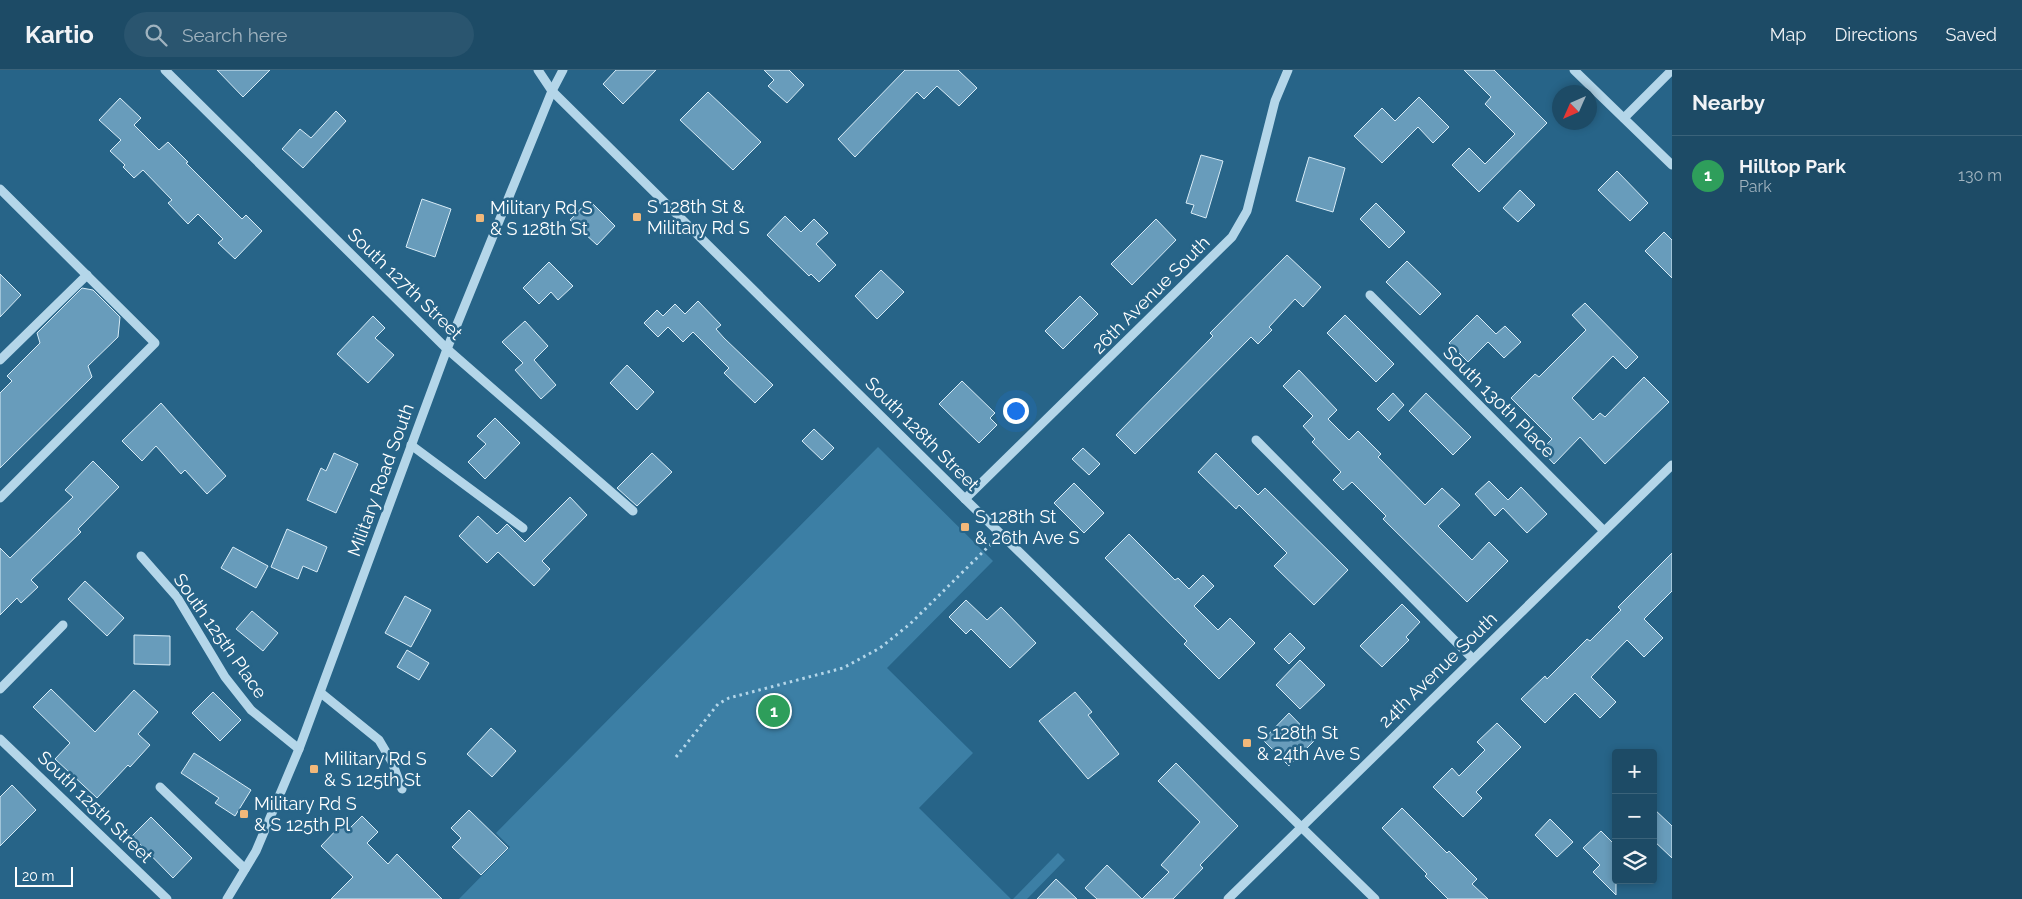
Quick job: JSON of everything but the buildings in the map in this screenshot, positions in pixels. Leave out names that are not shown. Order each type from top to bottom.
[{"type":"street","name":"South 127th Street","points":[[165,70],[447,348],[633,511]]},
{"type":"street","name":"South 128th Street","points":[[538,70],[552,91],[1001,534],[1375,899]]},
{"type":"street","name":"Military Road South","points":[[227,899],[256,851],[299,749],[321,694],[447,348],[552,91],[563,70]]},
{"type":"street","name":"26th Avenue South","points":[[966,499],[1232,237],[1247,211],[1275,101],[1288,70]]},
{"type":"street","points":[[1574,70],[1672,164]]},
{"type":"street","points":[[1624,118],[1672,70]]},
{"type":"street","points":[[0,189],[155,343],[0,498]]},
{"type":"street","points":[[0,360],[87,275]]},
{"type":"street","name":"South 130th Place","points":[[1370,295],[1604,531]]},
{"type":"street","points":[[1256,440],[1473,659]]},
{"type":"street","points":[[411,445],[524,528]]},
{"type":"street","name":"24th Avenue South","points":[[1228,899],[1672,465]]},
{"type":"street","name":"South 125th Place","points":[[141,556],[177,597],[225,677],[250,710],[299,749]]},
{"type":"street","points":[[0,689],[63,626]]},
{"type":"street","points":[[321,694],[379,740],[392,762],[402,789]]},
{"type":"street","name":"South 125th Street","points":[[0,739],[167,899]]},
{"type":"street","points":[[160,787],[245,869]]},
{"type":"path","points":[[676,757],[718,704],[723,701],[843,668],[880,648],[910,624],[1001,534]]},
{"type":"shaded area","points":[[878,447],[993,561],[887,668],[973,753],[919,808],[1011,899],[459,899],[510,847],[496,833]]},
{"type":"shaded area","points":[[1058,853],[1065,860],[1027,899],[1013,899]]},
{"type":"place","name":"S 128th St & Military Rd S","points":[[637,217]]},
{"type":"place","name":"Military Rd S & S 128th St","points":[[480,218]]},
{"type":"place","name":"S 128th St & 26th Ave S","points":[[965,527]]},
{"type":"place","name":"Hilltop Park","points":[[774,711]]},
{"type":"place","name":"S 128th St & 24th Ave S","points":[[1247,743]]},
{"type":"place","name":"Military Rd S & S 125th St","points":[[314,769]]},
{"type":"place","name":"Military Rd S & S 125th Pl","points":[[244,814]]}]
